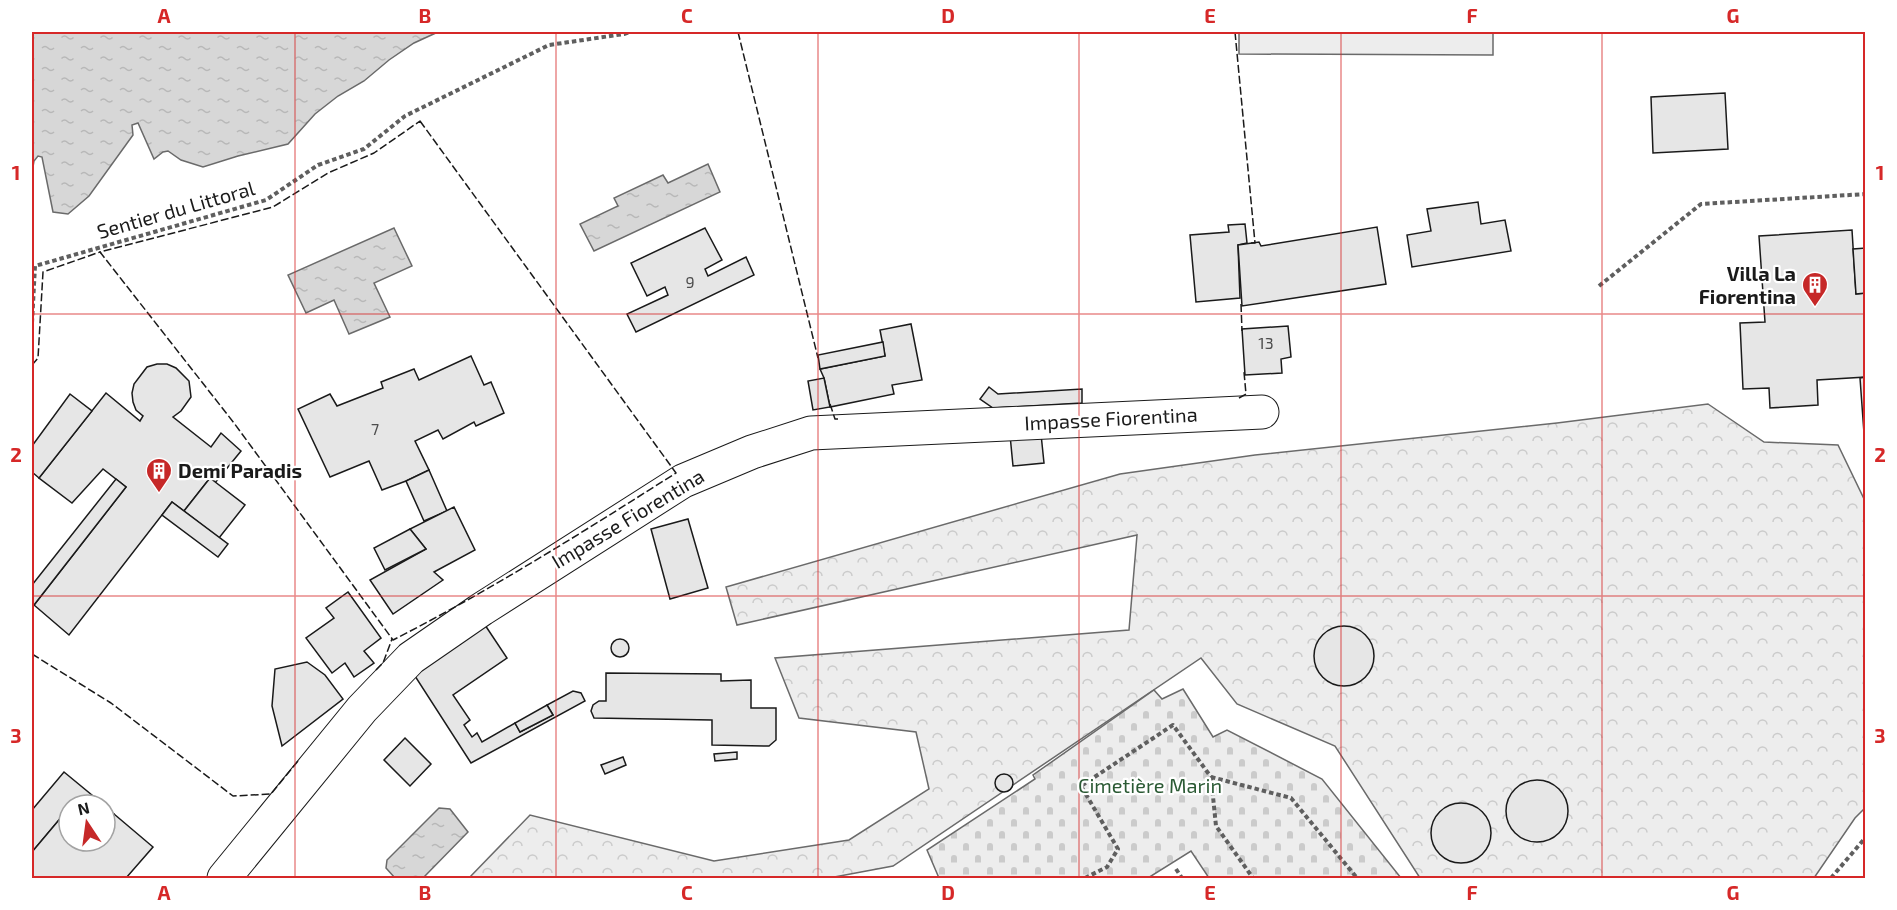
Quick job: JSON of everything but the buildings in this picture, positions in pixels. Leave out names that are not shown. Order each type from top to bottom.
[{"type":"street","name":"Impasse Fiorentina","points":[[224,879],[362,709],[411,658],[482,609],[684,481],[752,452],[811,433],[1262,412]]},
{"type":"path","name":"Sentier du Littoral","points":[[32,323],[35,266],[266,200],[318,165],[364,149],[405,116],[549,45],[630,32]]},
{"type":"path","points":[[1599,286],[1701,204],[1866,194]]},
{"type":"path","points":[[1085,879],[1107,867],[1118,849],[1081,786],[1173,725],[1211,777],[1216,826],[1253,879]]},
{"type":"path","points":[[1211,777],[1291,798],[1357,879]]},
{"type":"path","points":[[1831,879],[1866,837]]},
{"type":"path","points":[[1176,869],[1182,879]]},
{"type":"green space","points":[[1708,404],[1764,442],[1838,445],[1865,501],[1865,808],[1855,818],[1814,878],[1420,878],[1335,746],[1237,704],[1201,658],[893,866],[829,878],[469,878],[530,815],[714,861],[849,840],[929,789],[916,732],[799,718],[775,658],[1129,630],[1137,535],[737,625],[726,587],[1120,474],[1255,455],[1557,423]]},
{"type":"green space","name":"Cimetière Marin","points":[[1183,689],[1213,737],[1227,730],[1322,779],[1401,878],[1209,878],[1191,851],[1148,878],[939,878],[927,850],[1035,779],[1033,775],[1154,690],[1162,699]]},
{"type":"shaded area","points":[[1239,32],[1493,32],[1493,55],[1239,54]]},
{"type":"water","points":[[32,32],[438,32],[414,43],[364,81],[338,96],[315,114],[288,144],[203,167],[181,160],[168,151],[154,159],[138,123],[132,125],[133,135],[89,196],[68,214],[53,212],[42,157],[38,156],[34,161],[32,173]]},
{"type":"water","points":[[708,164],[720,192],[594,251],[580,224],[618,206],[614,198],[663,175],[668,183]]},
{"type":"water","points":[[394,228],[412,266],[374,283],[390,317],[349,334],[334,300],[306,313],[288,275]]},
{"type":"water","points":[[439,808],[450,809],[468,832],[423,878],[395,878],[386,868],[387,860]]},
{"type":"fence","points":[[738,32],[818,358]]},
{"type":"fence","points":[[1235,32],[1255,243],[1251,243]]},
{"type":"fence","points":[[420,121],[676,473],[501,581],[393,640],[234,423],[100,252],[273,207],[328,173],[374,153],[420,121]]},
{"type":"fence","points":[[32,365],[38,358],[43,272],[101,253]]},
{"type":"fence","points":[[1241,304],[1242,331]]},
{"type":"fence","points":[[1239,398],[1246,394],[1244,372]]},
{"type":"fence","points":[[830,404],[835,419],[838,419]]},
{"type":"fence","points":[[376,670],[383,663],[392,639]]},
{"type":"fence","points":[[32,654],[111,703],[233,796],[271,794],[298,761]]},
{"type":"place","name":"Villa La Fiorentina","points":[[1815,308]]},
{"type":"place","name":"Demi Paradis","points":[[159,494]]}]
